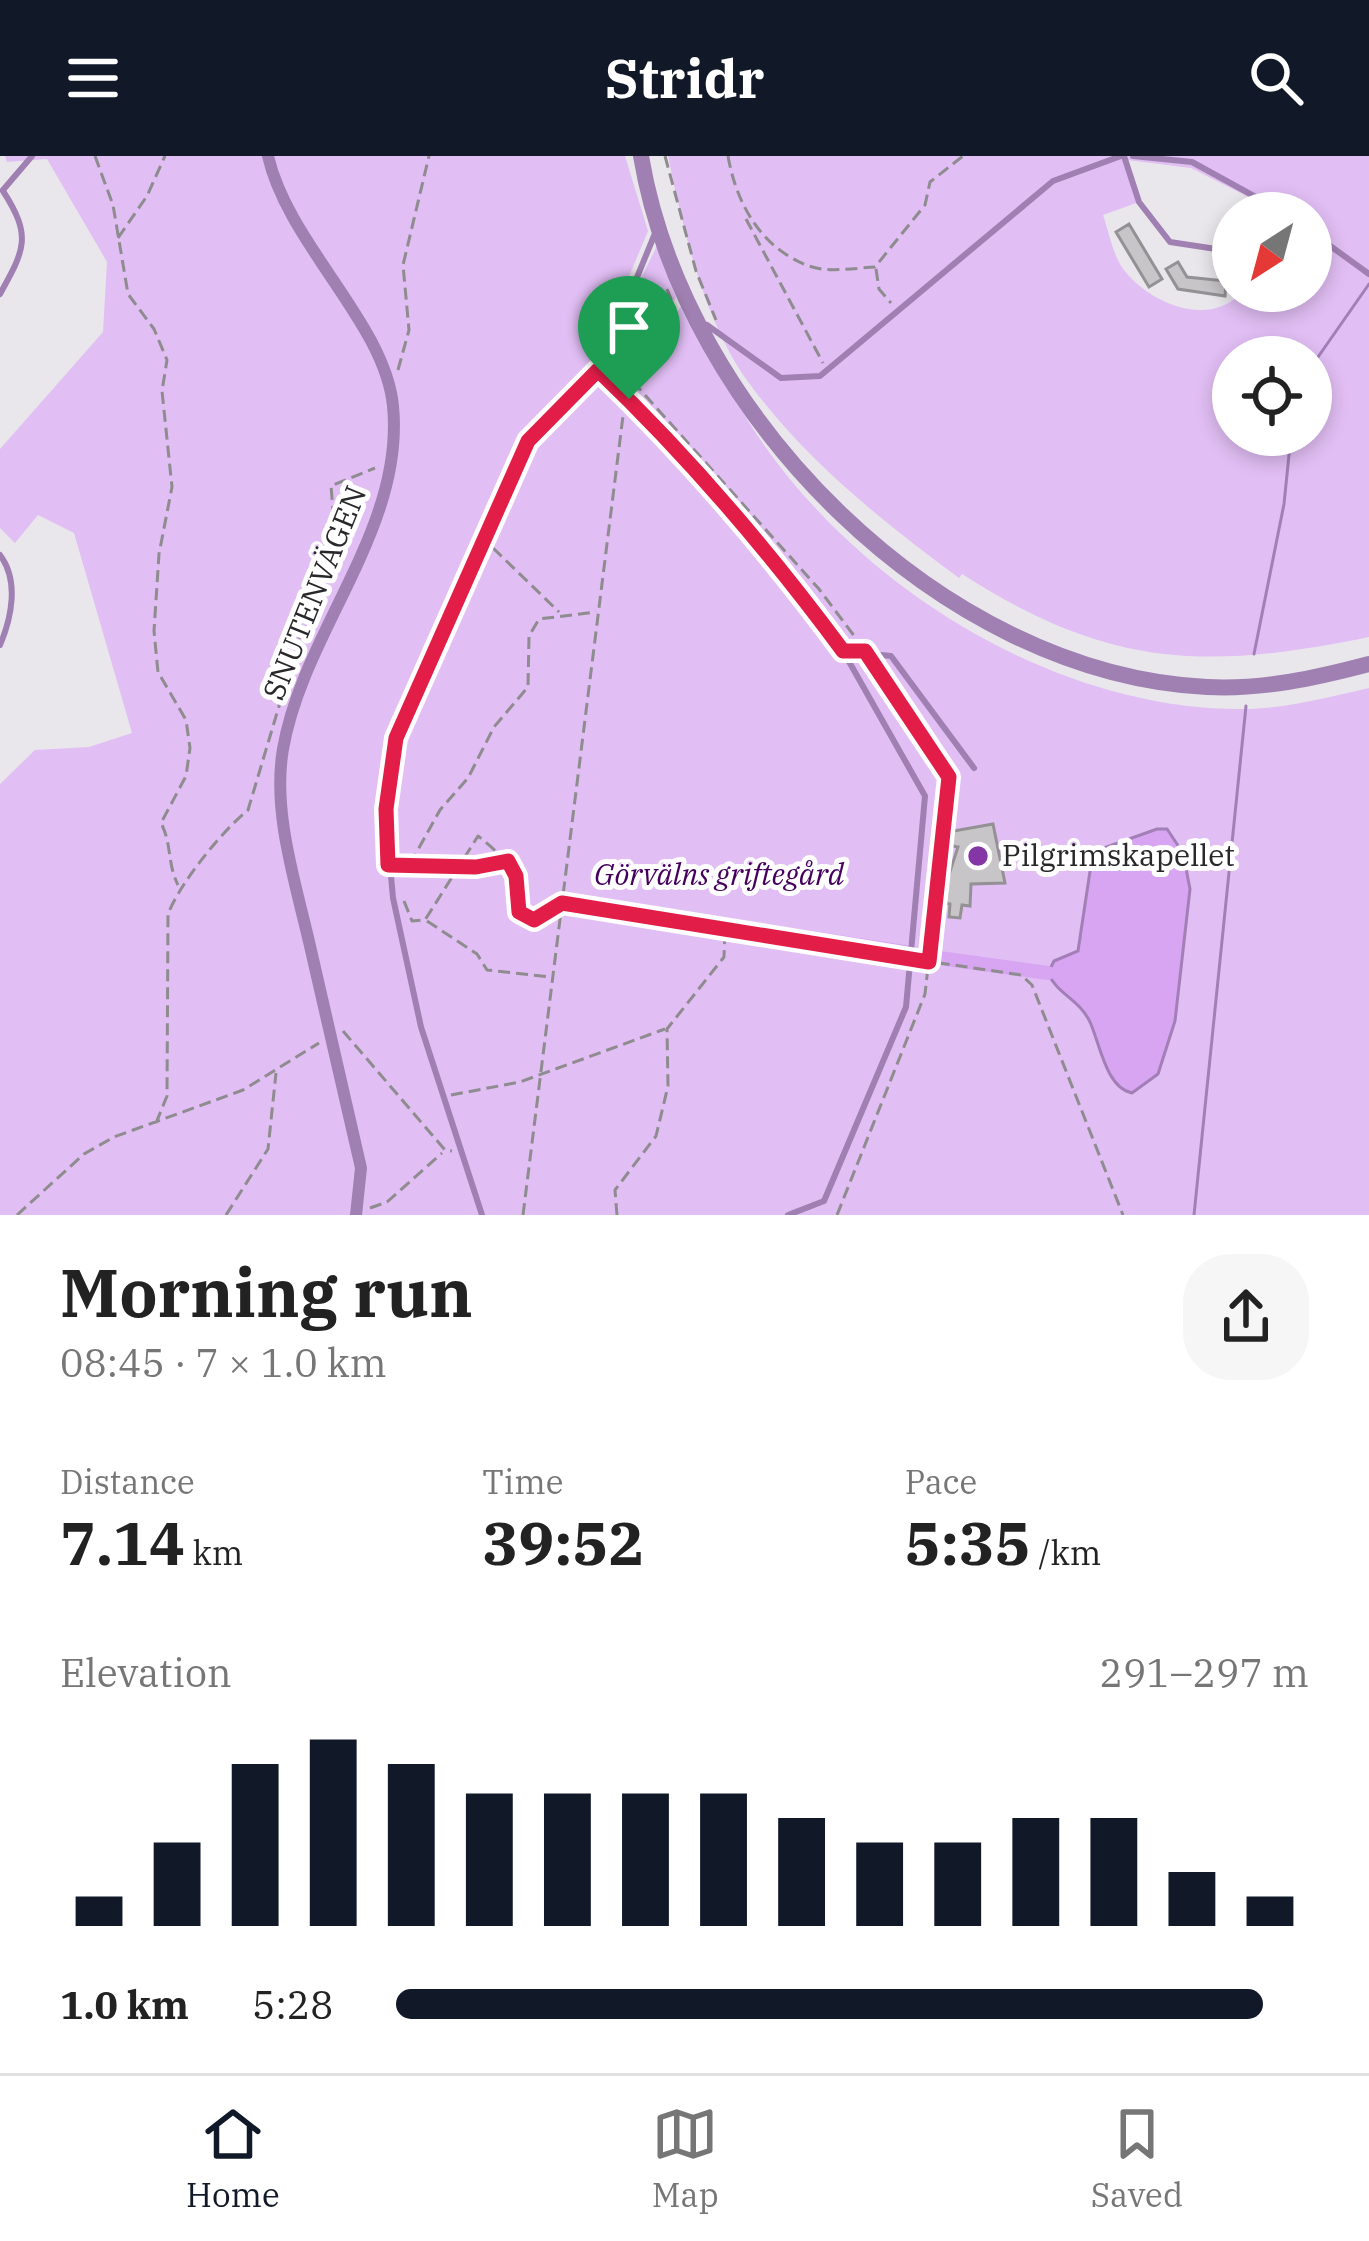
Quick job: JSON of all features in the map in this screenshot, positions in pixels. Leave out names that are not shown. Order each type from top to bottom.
[{"type":"street","name":"SNUTENVÄGEN","points":[[268,156],[282,201],[387,376],[393,404],[390,462],[370,529],[302,684],[282,750],[289,853],[361,1168],[356,1214]]},
{"type":"street","points":[[641,156],[658,228],[685,293],[754,416],[830,501],[925,581],[1020,638],[1088,666],[1206,687],[1255,687],[1369,664]]},
{"type":"lane","points":[[0,294],[22,250],[25,229],[1,192],[32,156]]},
{"type":"lane","points":[[695,315],[781,377],[820,376],[1053,181],[1126,156],[1192,162],[1251,192]]},
{"type":"lane","points":[[1126,156],[1139,202],[1170,242],[1212,248]]},
{"type":"lane","points":[[482,1215],[422,1027],[388,865],[386,809],[396,738],[528,441],[598,370],[647,244],[658,228]]},
{"type":"lane","points":[[1332,247],[1369,274]]},
{"type":"lane","points":[[598,370],[790,579],[843,651],[925,796],[906,1007],[824,1201],[788,1215]]},
{"type":"lane","points":[[0,555],[10,568],[10,602],[0,645]]},
{"type":"lane","points":[[843,651],[891,656],[974,768]]},
{"type":"path","points":[[95,156],[112,205],[128,294],[154,328],[167,360],[162,391],[172,487],[159,554],[154,631],[158,672],[186,720],[190,748],[186,776],[161,823],[170,840],[166,862],[178,887]]},
{"type":"path","points":[[117,239],[147,196],[165,156]]},
{"type":"path","points":[[397,373],[409,330],[403,265],[429,156]]},
{"type":"path","points":[[665,156],[696,271],[724,339]]},
{"type":"path","points":[[728,156],[744,213],[827,370]]},
{"type":"path","points":[[875,267],[925,205],[930,182],[945,156]]},
{"type":"path","points":[[942,167],[963,156]]},
{"type":"path","points":[[744,213],[808,266],[875,267]]},
{"type":"path","points":[[875,267],[880,289],[897,311]]},
{"type":"path","points":[[523,1215],[620,418],[685,293]]},
{"type":"path","points":[[636,385],[819,589],[949,777],[929,962],[917,1018],[837,1215]]},
{"type":"path","points":[[156,1124],[166,1096],[168,914],[178,887],[248,810],[334,522],[331,486],[390,462]]},
{"type":"path","points":[[486,536],[498,558],[560,613]]},
{"type":"path","points":[[409,865],[440,810],[468,778],[494,728],[527,687],[529,635],[539,620],[560,613],[596,612]]},
{"type":"path","points":[[425,920],[478,836],[508,861],[516,876],[519,912],[534,920],[562,903],[1021,976],[1032,985],[1123,1215]]},
{"type":"path","points":[[388,865],[476,867],[508,861]]},
{"type":"path","points":[[403,897],[412,921],[425,920],[477,954],[487,970],[553,977]]},
{"type":"path","points":[[444,1096],[520,1082],[667,1029],[724,957],[725,928]]},
{"type":"path","points":[[326,1012],[445,1150]]},
{"type":"path","points":[[617,1215],[615,1190],[656,1136],[668,1086],[667,1029]]},
{"type":"path","points":[[17,1215],[84,1154],[243,1090],[332,1037]]},
{"type":"path","points":[[226,1215],[268,1149],[276,1071]]},
{"type":"path","points":[[356,1214],[387,1202],[445,1150],[460,1150]]},
{"type":"green space","name":"Görvälns griftegård","points":[[5,156],[625,156],[648,231],[610,322],[617,326],[657,246],[676,297],[654,345],[686,299],[748,421],[790,480],[841,534],[898,583],[961,626],[1029,661],[1099,687],[1171,704],[1258,708],[1369,688],[1369,1215],[0,1215],[0,784],[35,750],[89,747],[132,733],[74,533],[38,515],[15,543],[0,528],[0,449],[103,332],[107,262],[47,159],[7,162]]},
{"type":"green space","points":[[668,156],[1369,156],[1369,637],[1256,655],[1158,653],[1064,628],[962,574],[959,578],[874,512],[771,411],[719,332],[688,244]]},
{"type":"shaded area","points":[[1167,829],[1183,853],[1190,889],[1175,1021],[1158,1074],[1132,1093],[1116,1083],[1090,1022],[1048,973],[1054,961],[1078,951],[1092,858],[1098,850]]},
{"type":"building","points":[[1129,224],[1162,279],[1149,287],[1116,232]]},
{"type":"building","points":[[1178,262],[1187,277],[1212,280],[1212,294],[1178,289],[1166,269]]},
{"type":"building","name":"Pilgrimskapellet","points":[[993,824],[1005,883],[971,884],[970,906],[962,905],[960,918],[949,917],[950,904],[940,902],[958,847],[947,845],[948,832]]},
{"type":"waterway","points":[[1332,337],[1369,284]]},
{"type":"waterway","points":[[1254,654],[1289,456]]},
{"type":"waterway","points":[[1194,1215],[1246,706]]},
{"type":"waterway","points":[[565,901],[905,952]]},
{"type":"waterway","points":[[932,957],[1048,973]]},
{"type":"place","name":"Pilgrimskapellet","points":[[978,856]]},
{"type":"route","points":[[598,370],[629,399],[790,579],[843,651],[865,651],[949,777],[939,832],[929,962],[562,903],[550,915],[534,920],[519,912],[516,876],[508,861],[476,867],[434,862],[388,865],[386,809],[396,738],[528,441],[598,370]]}]
